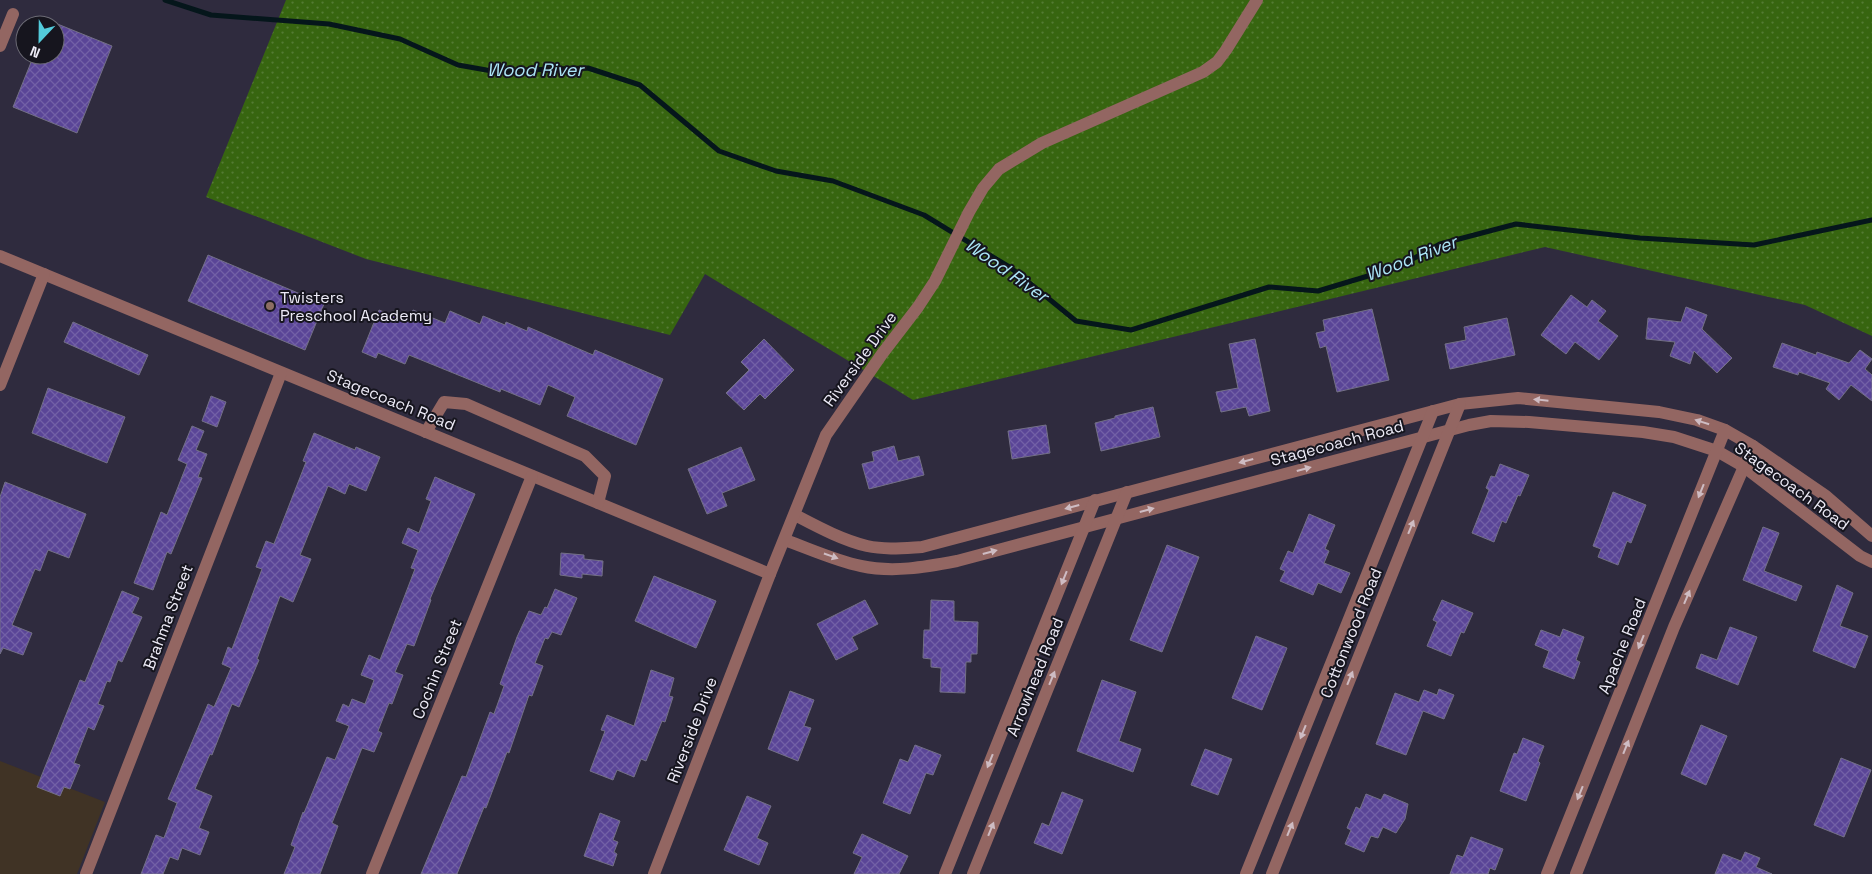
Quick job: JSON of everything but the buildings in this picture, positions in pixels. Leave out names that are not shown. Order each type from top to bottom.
[{"type":"street","name":"Riverside Drive","points":[[654,874],[826,435],[882,354],[918,307],[942,268],[969,212],[983,188],[999,169],[1042,143],[1203,72],[1217,62],[1226,50],[1257,0]]},
{"type":"street","points":[[0,46],[13,14]]},
{"type":"street","name":"Stagecoach Road","points":[[0,256],[770,574]]},
{"type":"street","points":[[1,380],[44,274]]},
{"type":"street","name":"Brahma Street","points":[[86,874],[281,373]]},
{"type":"street","name":"Stagecoach Road","points":[[795,516],[832,534],[867,546],[922,547],[1460,404],[1518,398],[1659,412],[1697,420],[1725,430],[1753,446],[1826,496],[1872,536]]},
{"type":"street","points":[[426,432],[444,402],[466,404],[585,456],[605,476],[598,503]]},
{"type":"street","name":"Cottonwood Road","points":[[1272,874],[1460,404]]},
{"type":"street","name":"Cottonwood Road","points":[[1246,874],[1433,411]]},
{"type":"street","name":"Stagecoach Road","points":[[785,540],[861,566],[892,570],[924,567],[957,561],[1422,437],[1491,421],[1528,422],[1666,436],[1716,451],[1744,466],[1860,556],[1872,562]]},
{"type":"street","name":"Apache Road","points":[[1547,874],[1725,430]]},
{"type":"street","points":[[1576,874],[1674,627],[1753,446]]},
{"type":"street","name":"Cochin Street","points":[[372,874],[532,476]]},
{"type":"street","name":"Arrowhead Road","points":[[973,874],[1128,492]]},
{"type":"street","name":"Arrowhead Road","points":[[945,874],[1095,500]]},
{"type":"shaded area","points":[[0,761],[105,802],[77,874],[0,874]]},
{"type":"green space","points":[[286,0],[1872,0],[1872,336],[1805,305],[1545,247],[913,400],[705,274],[670,335],[366,259],[206,197]]},
{"type":"waterway","name":"Wood River","points":[[165,0],[211,15],[329,24],[400,39],[458,65],[492,71],[588,68],[640,85],[719,151],[776,171],[833,181],[924,215],[1011,268],[1076,321],[1131,330],[1269,287],[1318,291],[1398,267],[1440,244],[1516,224],[1640,238],[1754,245],[1872,220]]},
{"type":"place","name":"Twisters Preschool Academy","points":[[270,306]]}]
